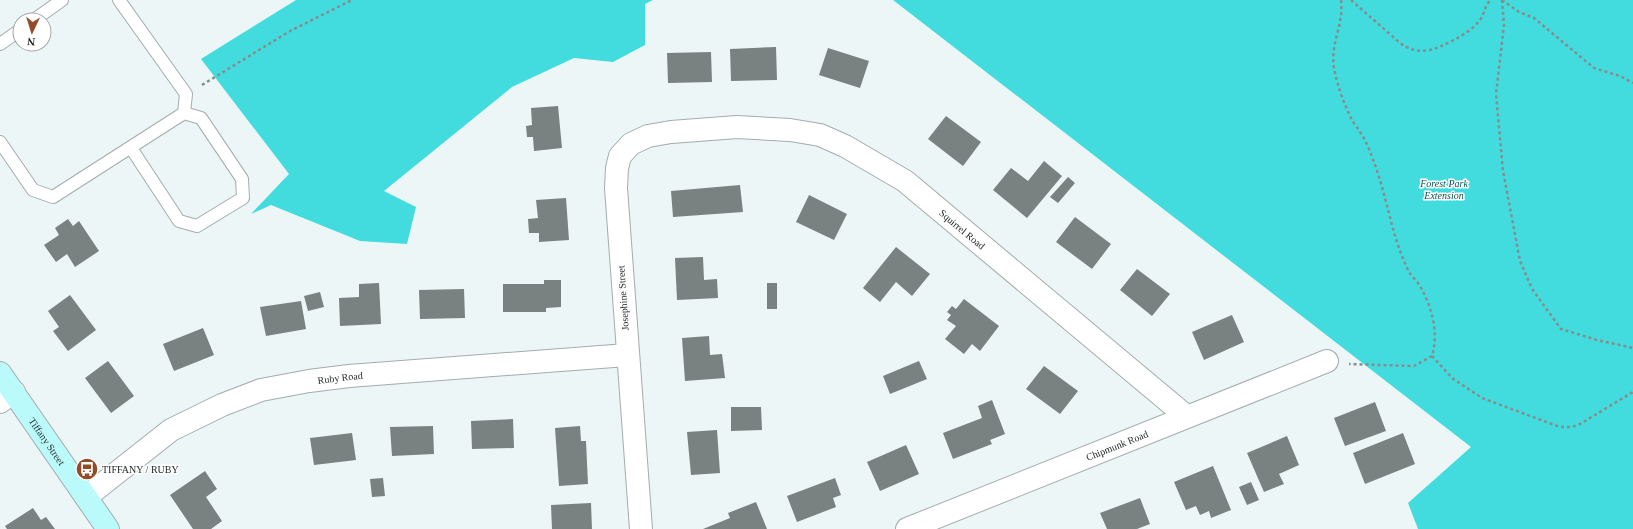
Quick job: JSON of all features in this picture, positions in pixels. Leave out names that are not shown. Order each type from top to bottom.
[{"type":"main road","name":"Tiffany Street","points":[[0,373],[7,397],[86,497],[108,529]]},
{"type":"street","name":"Squirrel Road","points":[[702,130],[744,128],[806,132],[833,140],[873,162],[905,181],[1186,416]]},
{"type":"street","name":"Josephine Street","points":[[640,529],[616,188],[618,162],[625,149],[638,140],[648,136],[671,132],[702,130]]},
{"type":"street","name":"Ruby Road","points":[[86,497],[171,430],[222,405],[261,390],[309,381],[350,376],[627,355]]},
{"type":"street","name":"Chipmunk Road","points":[[907,529],[1186,416],[1327,361]]},
{"type":"lane","points":[[45,12],[62,0]]},
{"type":"lane","points":[[119,0],[186,94],[184,113]]},
{"type":"lane","points":[[0,44],[12,36]]},
{"type":"lane","points":[[0,142],[33,190],[53,197],[184,113],[201,118],[242,180],[243,198],[197,226],[179,221],[131,148]]},
{"type":"path","points":[[186,94],[290,31],[352,0]]},
{"type":"path","points":[[1327,361],[1356,365],[1414,366],[1432,356],[1435,345],[1434,331],[1428,302],[1420,285],[1410,274],[1397,242],[1375,165],[1361,133],[1352,120],[1334,70],[1333,56],[1343,14],[1341,0]]},
{"type":"path","points":[[1351,0],[1408,49],[1423,51],[1438,49],[1463,36],[1479,22],[1488,2],[1491,0]]},
{"type":"path","points":[[1502,0],[1518,12],[1534,18],[1594,68],[1620,76],[1633,83]]},
{"type":"path","points":[[1502,0],[1504,25],[1496,94],[1503,171],[1520,261],[1532,289],[1561,329],[1597,340],[1633,348]]},
{"type":"path","points":[[1432,356],[1452,378],[1482,398],[1560,427],[1572,427],[1580,424],[1633,392]]},
{"type":"green space","points":[[296,0],[653,0],[645,4],[645,45],[613,62],[574,58],[512,87],[384,191],[416,207],[407,244],[360,241],[271,205],[251,214],[289,174],[201,59]]},
{"type":"green space","name":"Forest Park Extension","points":[[893,0],[1633,0],[1633,529],[1418,529],[1408,503],[1471,447]]},
{"type":"building","points":[[776,47],[777,80],[731,81],[730,49]]},
{"type":"building","points":[[828,48],[869,61],[860,88],[819,75]]},
{"type":"building","points":[[711,52],[712,82],[668,83],[667,53]]},
{"type":"building","points":[[558,106],[562,148],[534,151],[533,137],[527,137],[526,126],[532,125],[531,108]]},
{"type":"building","points":[[946,116],[981,142],[963,166],[928,139]]},
{"type":"building","points":[[1044,161],[1062,176],[1027,218],[993,190],[1011,168],[1028,181]]},
{"type":"building","points":[[1068,177],[1075,183],[1058,203],[1050,197]]},
{"type":"building","points":[[740,185],[743,212],[673,217],[671,191]]},
{"type":"building","points":[[809,195],[847,214],[834,240],[796,222]]},
{"type":"building","points":[[566,198],[569,240],[539,242],[539,233],[529,233],[528,219],[538,218],[536,200]]},
{"type":"building","points":[[1075,217],[1111,244],[1092,269],[1056,242]]},
{"type":"building","points":[[68,219],[73,226],[79,221],[99,251],[75,267],[67,254],[56,262],[44,245],[59,235],[55,228]]},
{"type":"building","points":[[896,247],[930,274],[912,296],[896,282],[880,302],[863,288]]},
{"type":"building","points":[[703,257],[704,280],[717,279],[718,298],[677,300],[675,258]]},
{"type":"building","points":[[1137,269],[1170,294],[1152,316],[1120,290]]},
{"type":"building","points":[[544,280],[561,280],[561,307],[546,308],[546,312],[503,312],[503,284],[544,284]]},
{"type":"building","points":[[379,283],[381,324],[340,326],[339,298],[359,297],[359,284]]},
{"type":"building","points":[[767,283],[777,283],[777,309],[767,309]]},
{"type":"building","points":[[464,289],[465,318],[420,319],[419,290]]},
{"type":"building","points":[[320,292],[324,307],[308,311],[304,296]]},
{"type":"building","points":[[70,295],[96,330],[68,351],[53,331],[59,327],[48,311]]},
{"type":"building","points":[[964,299],[999,326],[980,351],[972,344],[964,354],[945,339],[956,326],[947,320],[951,315],[947,312],[952,306],[956,309]]},
{"type":"building","points":[[301,301],[306,329],[266,336],[260,307]]},
{"type":"building","points":[[1232,315],[1244,342],[1204,360],[1192,332]]},
{"type":"building","points":[[203,328],[214,355],[174,371],[163,344]]},
{"type":"building","points":[[709,336],[710,355],[722,354],[725,378],[685,381],[682,338]]},
{"type":"building","points":[[108,361],[134,396],[111,413],[85,378]]},
{"type":"building","points":[[919,361],[927,379],[890,394],[883,376]]},
{"type":"building","points":[[1044,366],[1078,391],[1060,414],[1026,389]]},
{"type":"building","points":[[992,400],[1005,434],[990,440],[992,444],[953,459],[943,433],[982,418],[978,406]]},
{"type":"building","points":[[1375,402],[1386,431],[1345,446],[1334,418]]},
{"type":"building","points":[[731,407],[761,407],[762,430],[731,431]]},
{"type":"building","points":[[513,419],[514,448],[472,449],[471,421]]},
{"type":"building","points":[[433,426],[434,454],[392,456],[390,427]]},
{"type":"building","points":[[580,426],[581,441],[586,441],[588,484],[559,486],[555,428]]},
{"type":"building","points":[[717,430],[720,473],[691,475],[687,432]]},
{"type":"building","points":[[352,433],[356,460],[314,465],[310,438]]},
{"type":"building","points":[[1403,433],[1415,464],[1365,484],[1353,453]]},
{"type":"building","points":[[1287,436],[1299,465],[1279,474],[1284,484],[1264,492],[1247,453]]},
{"type":"building","points":[[906,445],[919,474],[880,491],[867,462]]},
{"type":"building","points":[[1213,466],[1231,510],[1211,518],[1209,511],[1200,515],[1196,506],[1186,510],[1174,482]]},
{"type":"building","points":[[205,471],[217,489],[206,497],[222,521],[211,529],[193,529],[170,495]]},
{"type":"building","points":[[383,478],[385,496],[372,497],[370,479]]},
{"type":"building","points":[[835,478],[841,495],[833,498],[836,507],[797,522],[787,496]]},
{"type":"building","points":[[1251,482],[1259,500],[1247,505],[1239,487]]},
{"type":"building","points":[[1140,498],[1150,524],[1137,529],[1107,529],[1100,513]]},
{"type":"building","points":[[756,502],[767,529],[703,529],[730,518],[728,513]]},
{"type":"building","points":[[591,503],[592,529],[552,529],[551,505]]},
{"type":"building","points":[[33,508],[41,520],[46,517],[55,529],[7,529],[5,526]]},
{"type":"place","name":"TIFFANY / RUBY","points":[[87,469]]}]
